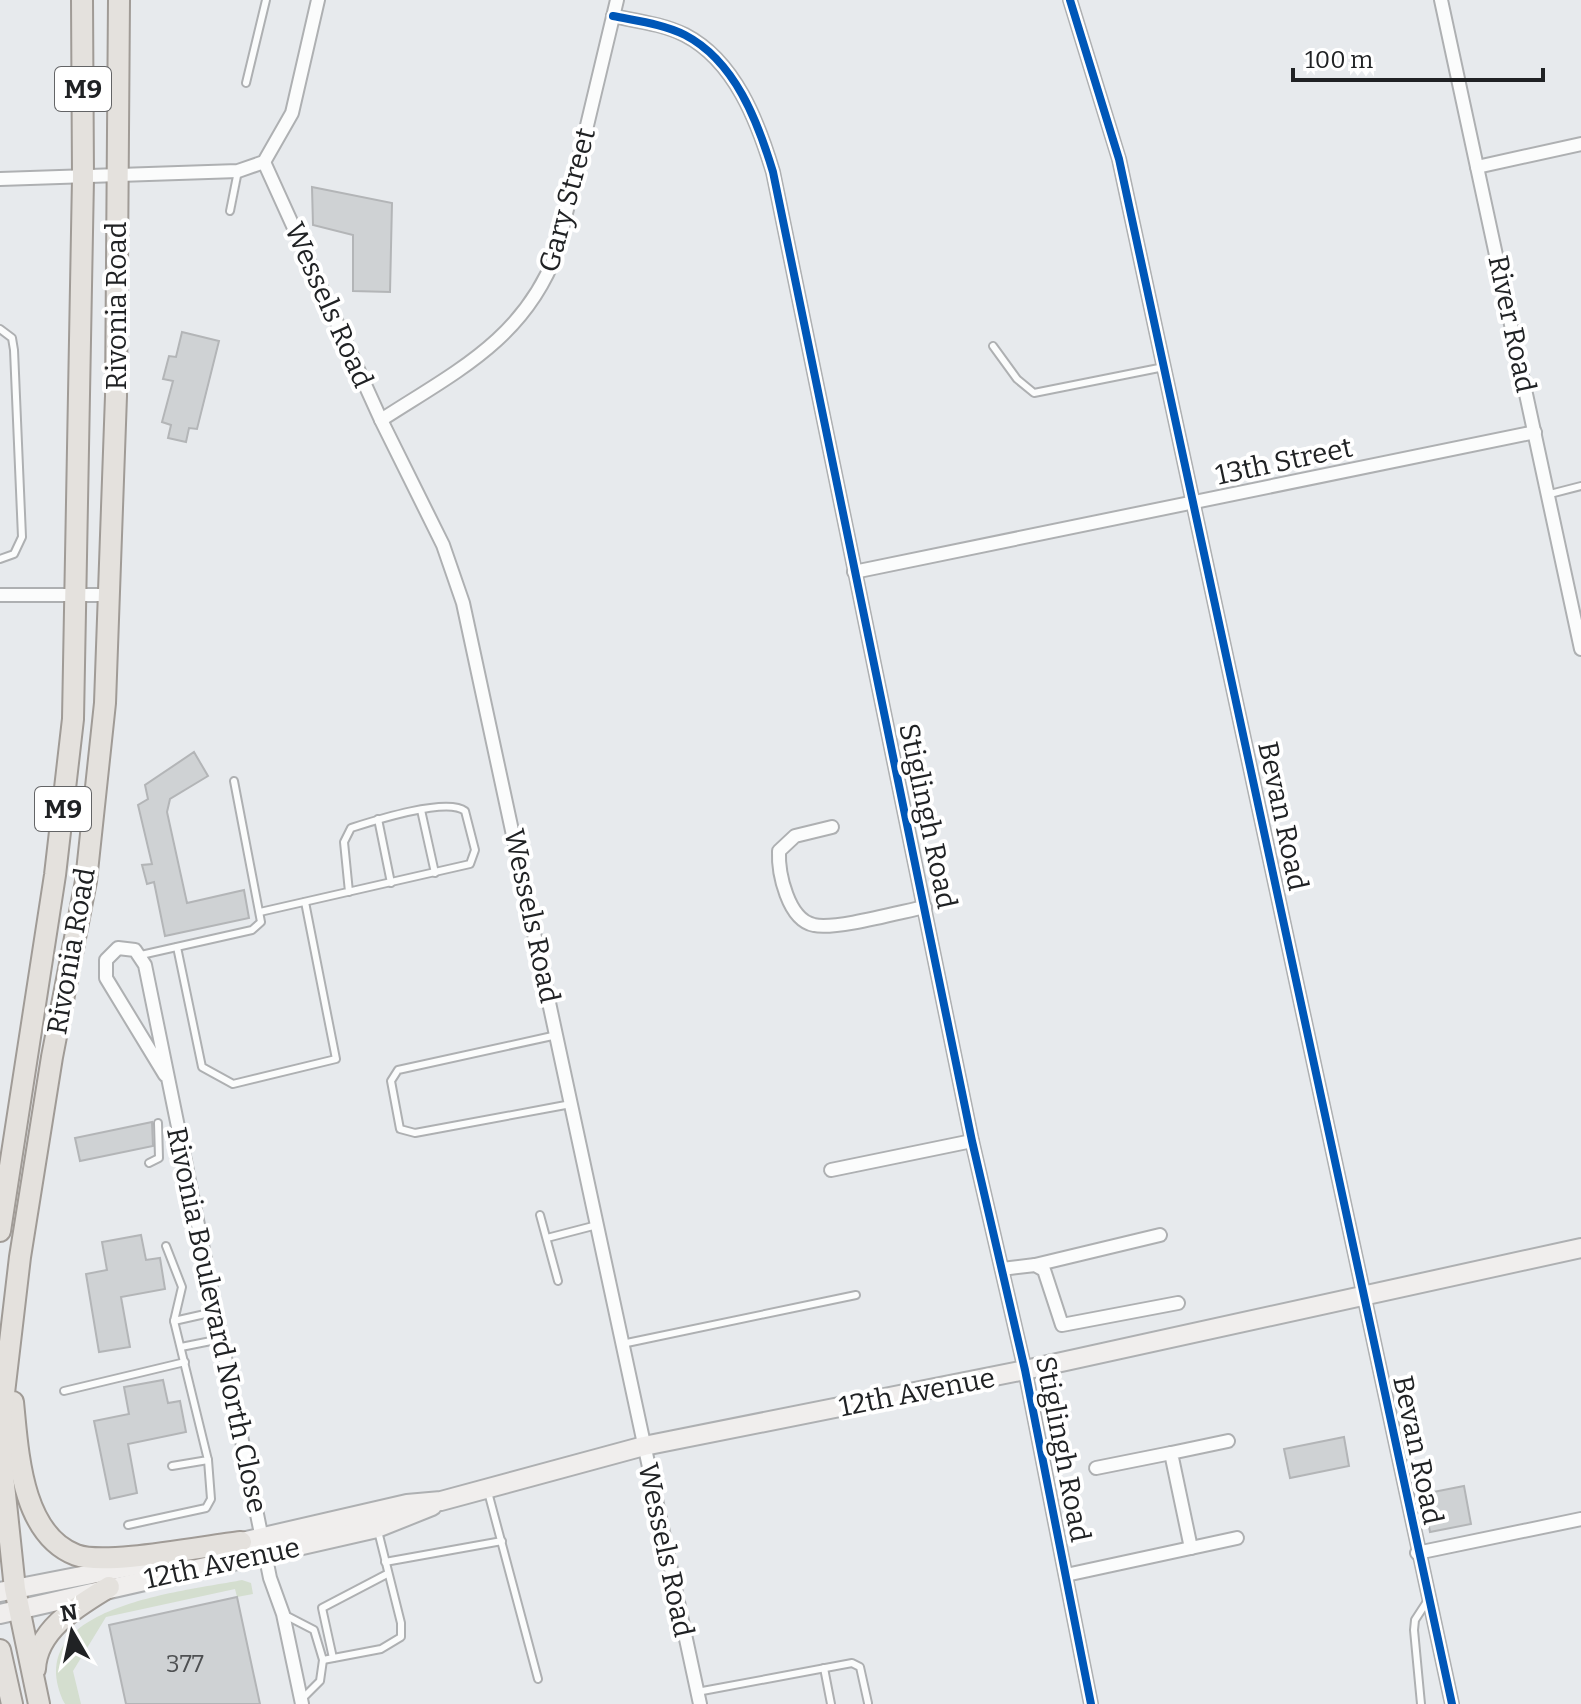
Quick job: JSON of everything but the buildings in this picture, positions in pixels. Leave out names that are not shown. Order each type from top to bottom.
[{"type":"main road","name":"Rivonia Road","points":[[0,1231],[67,775],[76,594],[83,178],[82,0]]},
{"type":"main road","name":"Rivonia Road","points":[[39,1704],[9,1612],[1,1456],[8,1351],[52,1057],[86,881],[105,703],[110,595],[119,0]]},
{"type":"main road","name":"12th Avenue","points":[[8,1590],[241,1542],[265,1546],[377,1528],[441,1501],[644,1446],[1025,1370],[1364,1293],[1581,1248]]},
{"type":"main road","points":[[8,1351],[16,1438],[29,1496],[45,1531],[60,1546],[77,1556],[102,1558],[241,1542]]},
{"type":"main road","name":"12th Avenue","points":[[9,1612],[265,1546],[407,1504],[441,1501]]},
{"type":"main road","points":[[34,1681],[35,1657],[41,1643],[63,1619],[109,1587]]},
{"type":"main road","points":[[0,1650],[12,1704]]},
{"type":"street","points":[[0,179],[238,171],[264,162],[292,113],[318,0]]},
{"type":"street","name":"Gary Street","points":[[381,420],[495,344],[513,328],[543,286],[557,251],[617,0]]},
{"type":"street","name":"Bevan Road","points":[[1070,0],[1119,159],[1452,1704]]},
{"type":"street","name":"River Road","points":[[1441,0],[1581,649]]},
{"type":"street","name":"Stiglingh Road","points":[[613,16],[667,28],[704,48],[730,75],[759,130],[773,172],[972,1141],[1025,1370],[1091,1704]]},
{"type":"street","points":[[1477,167],[1581,144]]},
{"type":"street","name":"Wessels Road","points":[[264,162],[381,420],[443,545],[463,603],[698,1698]]},
{"type":"street","name":"13th Street","points":[[854,572],[1535,432]]},
{"type":"street","points":[[0,595],[110,595]]},
{"type":"street","points":[[832,827],[795,836],[780,847],[778,855],[788,898],[804,921],[823,926],[925,907]]},
{"type":"street","name":"Rivonia Boulevard North Close","points":[[165,1075],[106,978],[103,968],[110,953],[118,948],[128,947],[141,955],[214,1312],[302,1702]]},
{"type":"street","points":[[831,1170],[972,1141]]},
{"type":"street","points":[[1002,1269],[1035,1265],[1160,1235]]},
{"type":"street","points":[[1035,1265],[1044,1270],[1062,1325],[1178,1303]]},
{"type":"street","points":[[1096,1468],[1228,1441]]},
{"type":"street","points":[[1171,1453],[1191,1548]]},
{"type":"street","points":[[1417,1553],[1581,1519]]},
{"type":"street","points":[[1066,1575],[1237,1538]]},
{"type":"lane","points":[[246,83],[266,0]]},
{"type":"lane","points":[[230,211],[238,171]]},
{"type":"lane","points":[[0,329],[12,338],[14,350],[22,537],[14,554],[0,559]]},
{"type":"lane","points":[[993,346],[1017,379],[1034,393],[1164,367]]},
{"type":"lane","points":[[1550,494],[1581,486]]},
{"type":"lane","points":[[141,955],[252,930],[261,922],[234,781]]},
{"type":"lane","points":[[260,912],[435,873],[470,864],[475,850],[462,808],[421,810],[351,828],[344,838],[349,892]]},
{"type":"lane","points":[[421,810],[435,873]]},
{"type":"lane","points":[[378,819],[391,883]]},
{"type":"lane","points":[[177,947],[202,1067],[233,1084],[336,1059],[305,902]]},
{"type":"lane","points":[[557,1035],[398,1070],[391,1081],[400,1129],[415,1133],[571,1104]]},
{"type":"lane","points":[[149,1163],[159,1159],[158,1123]]},
{"type":"lane","points":[[540,1215],[558,1281]]},
{"type":"lane","points":[[547,1238],[597,1225]]},
{"type":"lane","points":[[128,1525],[206,1508],[211,1499],[208,1460],[174,1321],[182,1287],[166,1246]]},
{"type":"lane","points":[[622,1344],[856,1295]]},
{"type":"lane","points":[[174,1321],[214,1312]]},
{"type":"lane","points":[[181,1347],[221,1339]]},
{"type":"lane","points":[[64,1391],[185,1362]]},
{"type":"lane","points":[[172,1466],[208,1460]]},
{"type":"lane","points":[[488,1488],[538,1679]]},
{"type":"lane","points":[[323,1660],[381,1649],[401,1637],[401,1623],[377,1528]]},
{"type":"lane","points":[[385,1562],[502,1541]]},
{"type":"lane","points":[[333,1658],[322,1608],[387,1574]]},
{"type":"lane","points":[[1421,1704],[1414,1630],[1415,1620],[1428,1600]]},
{"type":"lane","points":[[283,1614],[314,1630],[323,1660],[320,1681],[302,1702]]},
{"type":"lane","points":[[698,1698],[824,1668],[857,1664],[868,1703]]},
{"type":"lane","points":[[824,1668],[831,1704]]},
{"type":"green space","points":[[242,1580],[251,1583],[253,1594],[237,1597],[235,1589],[106,1617],[73,1671],[81,1704],[65,1704],[56,1671],[64,1645],[84,1625],[113,1610],[147,1599]]},
{"type":"cycle path","points":[[1070,0],[1119,159],[1452,1704]]},
{"type":"cycle path","points":[[613,16],[677,31],[703,46],[718,60],[752,114],[773,172],[972,1141],[1025,1370],[1091,1704]]}]
